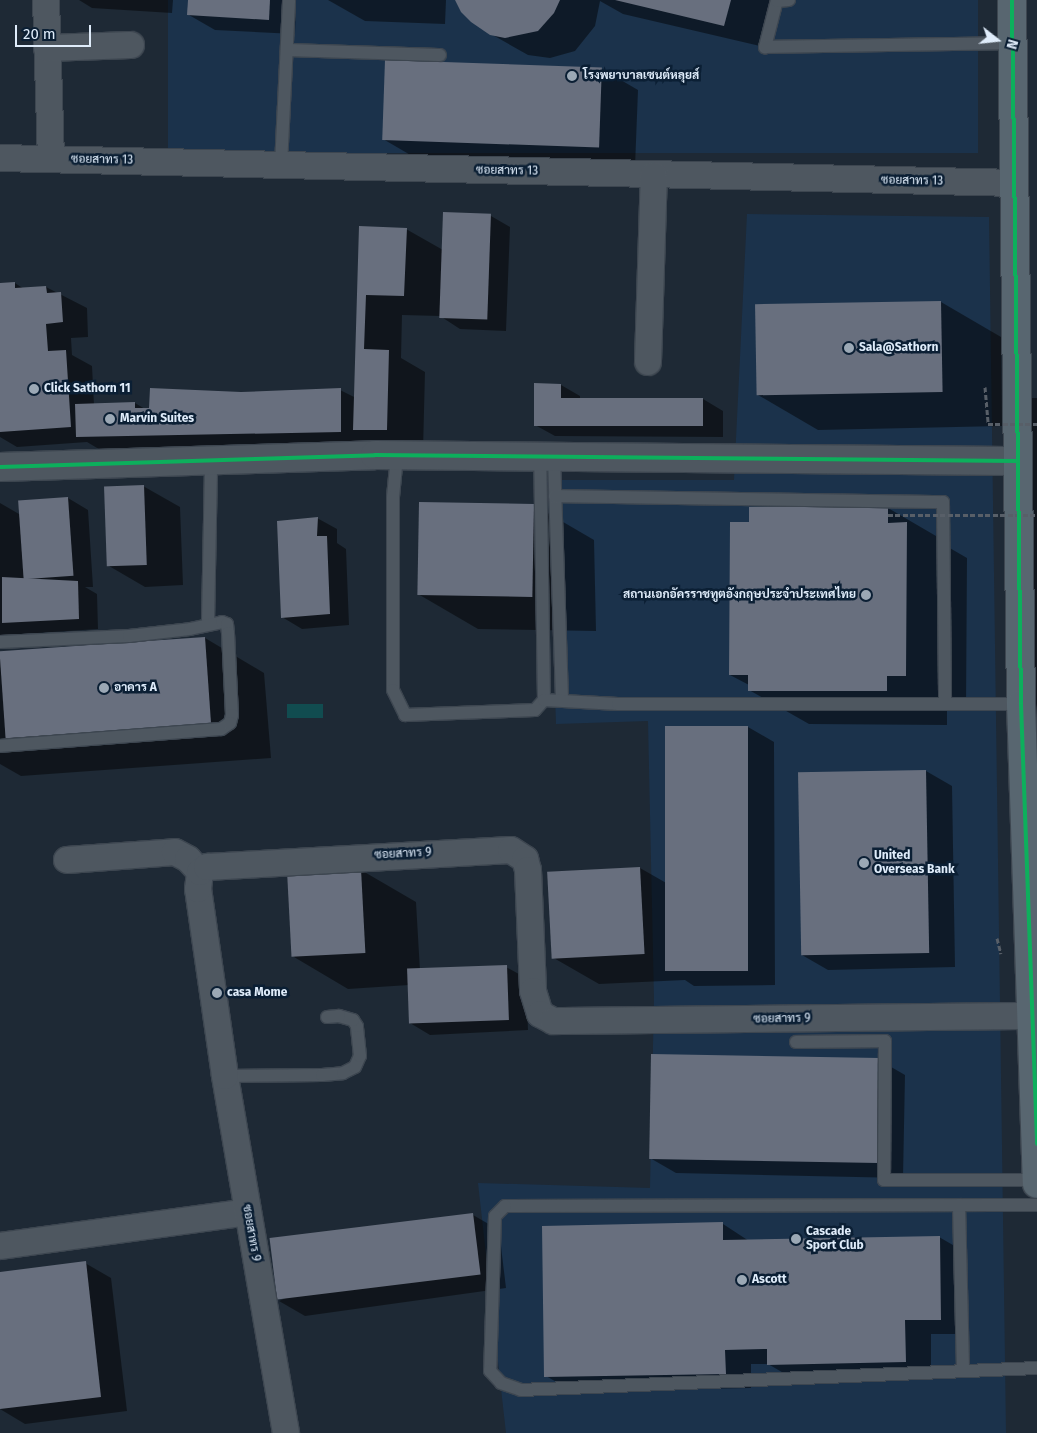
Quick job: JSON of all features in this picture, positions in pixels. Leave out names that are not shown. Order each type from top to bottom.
[{"type":"main road","points":[[1012,0],[1021,704],[1037,1184]]},
{"type":"street","points":[[46,0],[51,159]]},
{"type":"street","points":[[47,48],[131,45]]},
{"type":"street","name":"ซอยสาทร 13","points":[[0,158],[1014,183]]},
{"type":"street","points":[[648,362],[654,174]]},
{"type":"street","points":[[0,467],[396,456],[1017,462]]},
{"type":"street","name":"ซอยสาทร 9","points":[[286,1433],[226,1076],[198,890],[200,872],[215,864],[512,850],[525,859],[528,870],[533,991],[540,1014],[554,1021],[1030,1016]]},
{"type":"street","points":[[68,860],[174,852],[188,859],[200,872]]},
{"type":"street","points":[[0,1246],[248,1212]]},
{"type":"lane","points":[[281,165],[289,0]]},
{"type":"lane","points":[[781,0],[765,47],[1012,42]]},
{"type":"lane","points":[[287,50],[440,55]]},
{"type":"lane","points":[[396,456],[393,498],[393,690],[405,715],[535,710],[544,700],[547,457]]},
{"type":"lane","points":[[547,457],[555,496],[562,700]]},
{"type":"lane","points":[[208,623],[212,461]]},
{"type":"lane","points":[[555,496],[944,502],[945,704]]},
{"type":"lane","points":[[0,642],[129,636],[190,629],[208,623],[227,624],[232,715],[230,723],[221,729],[0,746]]},
{"type":"lane","points":[[544,700],[618,704],[1021,704]]},
{"type":"lane","points":[[226,1076],[343,1073],[355,1067],[360,1056],[357,1026],[353,1020],[340,1016],[327,1017]]},
{"type":"lane","points":[[796,1042],[885,1041],[884,1180],[1037,1180]]},
{"type":"lane","points":[[959,1205],[964,1370]]},
{"type":"lane","points":[[1037,1205],[505,1206],[495,1216],[490,1372],[501,1383],[521,1390],[1037,1368]]},
{"type":"path","points":[[985,387],[988,424],[1037,424]]},
{"type":"path","points":[[888,515],[1037,515]]},
{"type":"path","points":[[997,938],[1003,962]]},
{"type":"shaded area","name":"โรงพยาบาลเซนต์หลุยส์","points":[[168,0],[978,0],[978,153],[168,153]]},
{"type":"shaded area","points":[[747,214],[989,217],[1006,1433],[506,1433],[478,1183],[650,1188],[654,999],[648,721],[556,724],[548,480],[734,480]]},
{"type":"shaded area","points":[[287,704],[323,704],[323,718],[287,718]]},
{"type":"building","points":[[188,0],[270,0],[269,20],[187,15]]},
{"type":"building","points":[[455,0],[560,0],[554,13],[538,31],[505,38],[490,35],[471,22],[461,12]]},
{"type":"building","points":[[615,0],[731,0],[724,26]]},
{"type":"building","points":[[385,60],[602,68],[599,148],[382,140]]},
{"type":"building","points":[[443,212],[491,214],[487,320],[439,318]]},
{"type":"building","points":[[359,226],[407,228],[404,296],[366,295],[364,349],[389,350],[387,430],[353,430]]},
{"type":"building","name":"Click Sathorn 11","points":[[15,282],[15,288],[46,286],[47,293],[61,292],[63,322],[46,324],[48,351],[66,350],[71,427],[0,432],[0,283]]},
{"type":"building","name":"Sala@Sathorn","points":[[941,301],[943,392],[757,395],[755,304]]},
{"type":"building","points":[[534,383],[561,384],[561,398],[703,398],[703,426],[534,426]]},
{"type":"building","points":[[150,388],[241,392],[341,388],[341,432],[76,437],[75,404],[135,402],[135,408],[149,408]]},
{"type":"building","points":[[144,485],[147,565],[107,566],[104,486]]},
{"type":"building","points":[[68,497],[74,576],[24,579],[18,500]]},
{"type":"building","points":[[419,502],[534,504],[532,597],[417,595]]},
{"type":"building","points":[[749,507],[888,507],[888,523],[907,522],[906,676],[887,676],[887,691],[748,691],[748,675],[729,675],[730,522],[749,522]]},
{"type":"building","points":[[318,517],[317,536],[327,536],[330,614],[281,618],[277,521]]},
{"type":"building","points":[[2,577],[78,581],[79,619],[2,623]]},
{"type":"building","name":"อาคาร A","points":[[205,637],[211,724],[6,738],[0,651]]},
{"type":"building","points":[[665,726],[748,726],[748,971],[665,971]]},
{"type":"building","name":"United Overseas Bank","points":[[926,770],[929,953],[801,955],[798,772]]},
{"type":"building","points":[[640,867],[645,954],[552,959],[547,872]]},
{"type":"building","points":[[361,869],[365,953],[291,957],[287,873]]},
{"type":"building","points":[[507,965],[509,1020],[409,1023],[407,968]]},
{"type":"building","points":[[651,1054],[880,1058],[878,1163],[649,1159]]},
{"type":"building","points":[[473,1213],[481,1275],[277,1300],[270,1238]]},
{"type":"building","name":"Ascott","points":[[723,1222],[723,1240],[940,1236],[941,1320],[905,1320],[906,1362],[767,1365],[767,1349],[725,1350],[726,1374],[544,1377],[542,1226]]},
{"type":"building","points":[[86,1261],[101,1397],[0,1409],[0,1272]]},
{"type":"transit line","points":[[1012,0],[1021,704],[1037,1144]]},
{"type":"transit line","points":[[0,467],[375,455],[1017,461]]},
{"type":"place","name":"โรงพยาบาลเซนต์หลุยส์","points":[[572,76]]},
{"type":"place","name":"Sala@Sathorn","points":[[849,348]]},
{"type":"place","name":"Click Sathorn 11","points":[[34,389]]},
{"type":"place","name":"Marvin Suites","points":[[110,419]]},
{"type":"place","name":"สถานเอกอัครราชทูตอังกฤษประจำประเทศไทย","points":[[866,595]]},
{"type":"place","name":"อาคาร A","points":[[104,688]]},
{"type":"place","name":"United Overseas Bank","points":[[864,863]]},
{"type":"place","name":"casa Mome","points":[[217,993]]},
{"type":"place","name":"Cascade Sport Club","points":[[796,1239]]},
{"type":"place","name":"Ascott","points":[[742,1280]]}]
